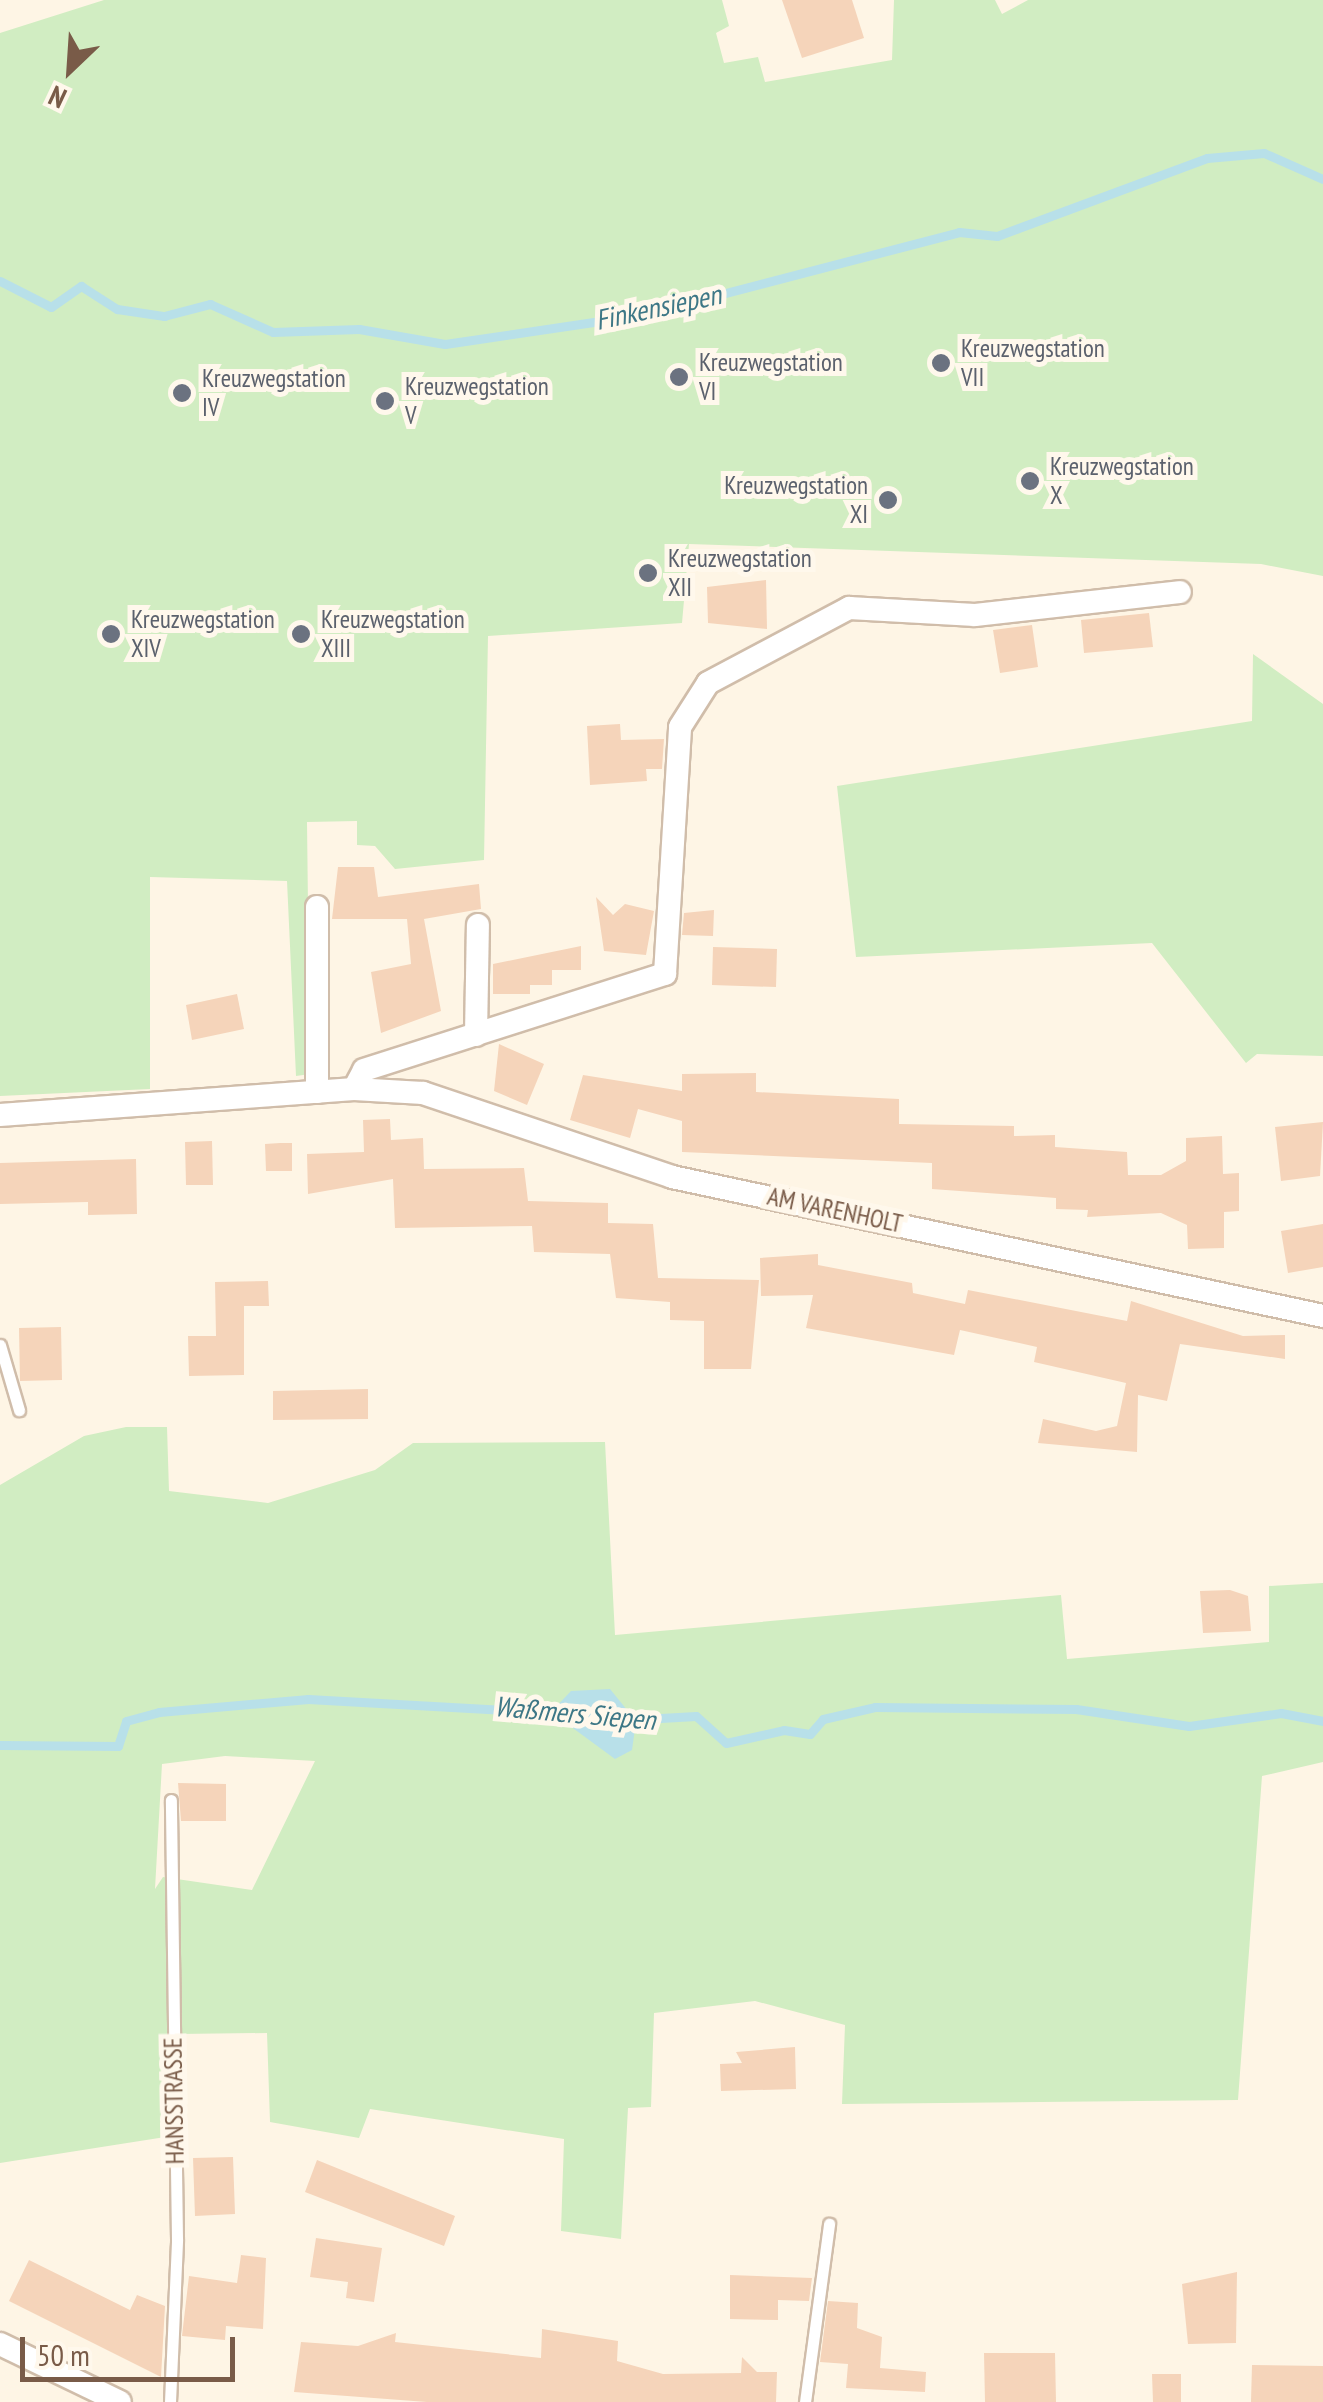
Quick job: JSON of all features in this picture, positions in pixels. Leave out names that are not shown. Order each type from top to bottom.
[{"type":"street","points":[[354,1089],[364,1070],[665,974],[680,727],[708,682],[849,608],[975,615],[1180,592]]},
{"type":"street","points":[[317,907],[317,1092]]},
{"type":"street","points":[[476,1036],[478,925]]},
{"type":"street","name":"AM VARENHOLT","points":[[0,1116],[354,1089],[461,1100],[672,1177],[1323,1316]]},
{"type":"street","points":[[3,2353],[120,2402]]},
{"type":"lane","points":[[0,1345],[18,1410]]},
{"type":"lane","name":"HANSSTRASSE","points":[[170,2402],[171,1800]]},
{"type":"lane","points":[[805,2402],[829,2224]]},
{"type":"green space","points":[[104,0],[722,0],[729,26],[716,33],[724,63],[758,57],[765,82],[892,60],[894,0],[995,0],[1002,14],[1028,0],[1323,0],[1323,576],[1261,564],[689,544],[682,623],[488,636],[484,860],[395,869],[375,846],[357,845],[357,821],[307,822],[310,1074],[296,1076],[287,881],[150,877],[150,1089],[0,1096],[0,33]]},
{"type":"green space","points":[[1253,654],[1323,704],[1323,1056],[1257,1054],[1246,1063],[1152,943],[856,957],[837,786],[1252,721]]},
{"type":"green space","points":[[126,1427],[167,1427],[169,1491],[268,1503],[375,1470],[413,1443],[605,1442],[615,1635],[1061,1595],[1067,1659],[1269,1642],[1269,1586],[1323,1583],[1323,1762],[1262,1776],[1238,2100],[842,2104],[845,2025],[755,2001],[654,2013],[651,2107],[628,2108],[621,2239],[561,2231],[564,2139],[370,2109],[359,2138],[270,2122],[267,2033],[178,2034],[178,2135],[0,2163],[0,1485],[84,1436]],"holes":[[[225,1756],[315,1761],[252,1890],[163,1877],[155,1889],[162,1764]]]},
{"type":"water","points":[[610,1689],[636,1721],[632,1750],[615,1759],[551,1712],[571,1691]]},
{"type":"building","points":[[782,0],[852,0],[864,38],[802,58]]},
{"type":"building","points":[[766,580],[767,629],[708,623],[707,587]]},
{"type":"building","points":[[1149,613],[1153,647],[1084,653],[1081,620]]},
{"type":"building","points":[[1032,625],[1038,667],[1000,673],[993,630]]},
{"type":"building","points":[[620,724],[621,740],[664,739],[662,769],[646,769],[647,781],[590,785],[587,726]]},
{"type":"building","points":[[338,867],[374,867],[378,897],[479,884],[481,909],[424,919],[441,1011],[381,1033],[371,972],[411,964],[407,919],[332,919]]},
{"type":"building","points":[[596,897],[613,915],[625,904],[654,911],[646,955],[604,951]]},
{"type":"building","points":[[714,910],[713,936],[682,935],[684,913]]},
{"type":"building","points":[[581,946],[581,970],[552,970],[552,985],[530,985],[530,994],[493,994],[493,964]]},
{"type":"building","points":[[713,947],[777,949],[776,987],[712,985]]},
{"type":"building","points":[[237,994],[244,1029],[192,1040],[186,1005]]},
{"type":"building","points":[[499,1044],[544,1064],[527,1105],[494,1091]]},
{"type":"building","points":[[756,1073],[756,1092],[899,1099],[899,1124],[1014,1126],[1014,1136],[1055,1135],[1055,1147],[1127,1152],[1128,1175],[1161,1175],[1186,1161],[1186,1138],[1222,1136],[1223,1174],[1239,1173],[1239,1211],[1224,1212],[1224,1248],[1188,1249],[1187,1225],[1161,1213],[1087,1217],[1088,1210],[1056,1209],[1056,1198],[932,1189],[932,1163],[682,1152],[682,1121],[638,1109],[630,1138],[570,1120],[583,1075],[682,1091],[682,1074]]},
{"type":"building","points":[[390,1119],[391,1140],[423,1138],[424,1169],[524,1168],[528,1201],[608,1203],[608,1223],[653,1224],[658,1278],[759,1280],[751,1369],[704,1369],[704,1321],[670,1320],[670,1302],[616,1298],[610,1254],[534,1252],[532,1226],[395,1228],[393,1179],[308,1194],[307,1154],[364,1152],[363,1120]]},
{"type":"building","points":[[1323,1122],[1320,1176],[1281,1181],[1275,1127]]},
{"type":"building","points":[[212,1141],[213,1185],[186,1185],[185,1142]]},
{"type":"building","points":[[292,1143],[292,1171],[266,1171],[265,1144]]},
{"type":"building","points":[[136,1159],[137,1214],[88,1215],[88,1202],[0,1204],[0,1163]]},
{"type":"building","points":[[1323,1224],[1323,1267],[1288,1273],[1281,1231]]},
{"type":"building","points":[[818,1254],[818,1265],[912,1283],[913,1293],[965,1304],[968,1290],[1127,1321],[1131,1301],[1243,1336],[1285,1335],[1285,1359],[1180,1344],[1167,1401],[1138,1395],[1137,1452],[1038,1443],[1043,1419],[1096,1431],[1117,1426],[1126,1383],[1034,1362],[1037,1347],[960,1330],[954,1355],[806,1328],[813,1295],[761,1296],[760,1258]]},
{"type":"building","points":[[268,1281],[269,1306],[244,1306],[244,1375],[189,1376],[188,1336],[216,1336],[215,1282]]},
{"type":"building","points":[[61,1327],[62,1380],[20,1381],[19,1328]]},
{"type":"building","points":[[368,1389],[368,1419],[273,1420],[273,1391]]},
{"type":"building","points":[[1230,1590],[1248,1596],[1251,1631],[1203,1633],[1200,1591]]},
{"type":"building","points":[[178,1783],[226,1784],[226,1821],[181,1821]]},
{"type":"building","points":[[795,2047],[796,2089],[721,2091],[720,2064],[742,2063],[736,2052]]},
{"type":"building","points":[[233,2157],[235,2214],[195,2216],[193,2158]]},
{"type":"building","points":[[317,2160],[455,2216],[444,2246],[305,2192]]},
{"type":"building","points":[[316,2238],[382,2248],[374,2302],[346,2298],[348,2282],[310,2277]]},
{"type":"building","points":[[241,2255],[266,2258],[263,2329],[226,2326],[225,2340],[182,2336],[189,2276],[237,2283]]},
{"type":"building","points":[[29,2260],[130,2310],[137,2295],[165,2306],[161,2377],[9,2301]]},
{"type":"building","points":[[1237,2272],[1236,2343],[1188,2344],[1182,2284]]},
{"type":"building","points":[[730,2275],[812,2278],[809,2301],[778,2300],[778,2320],[730,2319]]},
{"type":"building","points":[[828,2301],[858,2303],[857,2328],[882,2337],[880,2368],[926,2372],[925,2392],[846,2388],[848,2364],[820,2362]]},
{"type":"building","points":[[542,2329],[618,2341],[617,2361],[663,2374],[741,2373],[742,2357],[757,2372],[777,2372],[776,2402],[427,2402],[294,2392],[301,2342],[358,2346],[396,2333],[395,2342],[541,2358]]},
{"type":"building","points":[[984,2353],[1055,2353],[1056,2402],[985,2402]]},
{"type":"building","points":[[1252,2365],[1323,2366],[1323,2402],[1251,2402]]},
{"type":"building","points":[[1152,2374],[1181,2374],[1181,2402],[1153,2402]]},
{"type":"waterway","name":"Finkensiepen","points":[[0,281],[51,307],[81,286],[117,309],[164,316],[210,304],[273,332],[359,329],[445,344],[641,315],[959,232],[997,236],[1207,158],[1264,153],[1323,179]]},
{"type":"waterway","name":"Waßmers Siepen","points":[[0,1745],[118,1746],[126,1721],[159,1712],[308,1699],[559,1713]]},
{"type":"waterway","name":"Waßmers Siepen","points":[[625,1720],[696,1716],[726,1743],[784,1730],[810,1734],[823,1719],[875,1707],[1076,1709],[1189,1726],[1281,1713],[1323,1721]]},
{"type":"place","name":"Kreuzwegstation VII","points":[[941,363]]},
{"type":"place","name":"Kreuzwegstation VI","points":[[679,377]]},
{"type":"place","name":"Kreuzwegstation IV","points":[[182,393]]},
{"type":"place","name":"Kreuzwegstation V","points":[[385,401]]},
{"type":"place","name":"Kreuzwegstation X","points":[[1030,481]]},
{"type":"place","name":"Kreuzwegstation XI","points":[[888,500]]},
{"type":"place","name":"Kreuzwegstation XII","points":[[648,573]]},
{"type":"place","name":"Kreuzwegstation XIV","points":[[111,634]]},
{"type":"place","name":"Kreuzwegstation XIII","points":[[301,634]]}]
